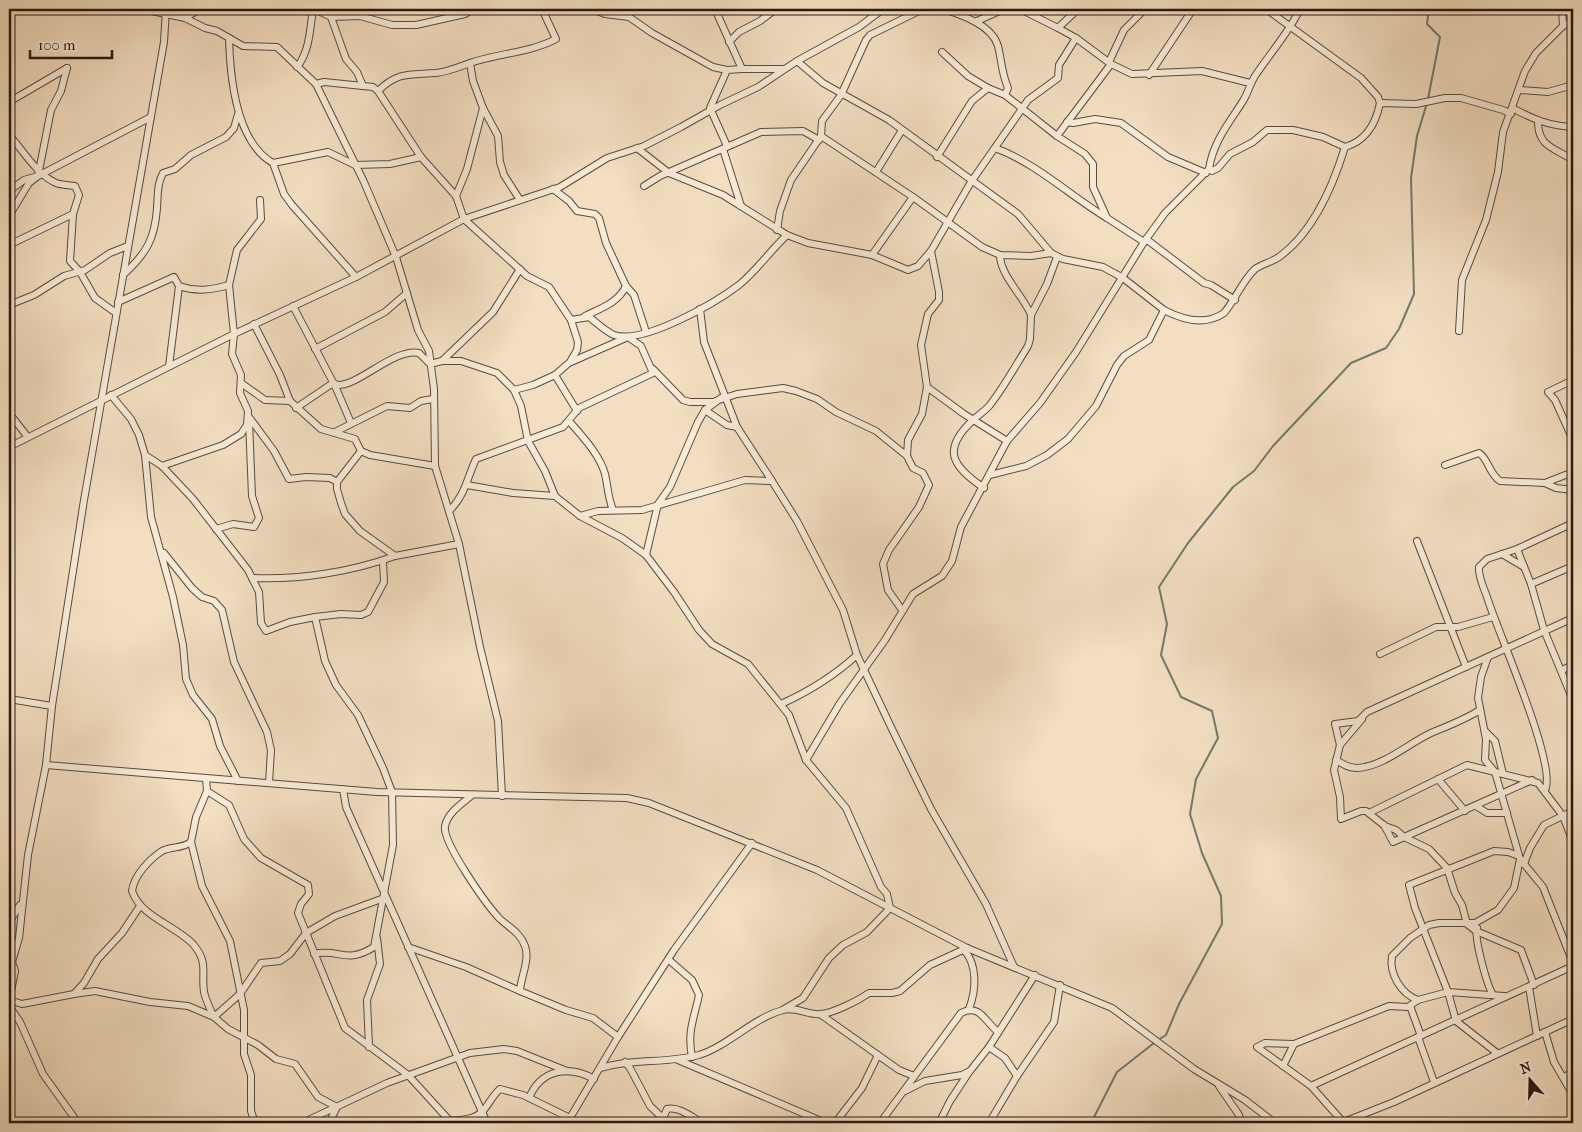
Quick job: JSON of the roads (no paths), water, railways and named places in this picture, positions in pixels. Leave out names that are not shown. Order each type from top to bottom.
[{"type":"street","points":[[142,9],[150,12],[166,11],[186,18],[243,46],[278,47],[316,84],[355,165],[396,256],[418,330],[428,351],[433,398],[436,466],[459,544],[480,647],[498,722],[502,796]]},
{"type":"street","points":[[186,18],[200,9]]},
{"type":"street","points":[[297,67],[302,60],[307,46],[313,9],[331,17],[360,16],[392,25],[416,25],[465,14],[473,9]]},
{"type":"street","points":[[378,90],[397,76],[419,72],[437,73],[497,54],[535,49],[556,39],[542,9]]},
{"type":"street","points":[[591,9],[605,14],[629,17],[652,33],[713,66],[727,70],[784,69]]},
{"type":"street","points":[[715,9],[742,69]]},
{"type":"street","points":[[730,42],[739,32],[760,22],[776,9]]},
{"type":"street","points":[[9,447],[27,436],[254,324],[356,277],[464,219],[553,189],[607,158],[637,148],[711,111],[758,87],[797,61],[859,27],[883,9]]},
{"type":"street","points":[[777,230],[780,211],[791,180],[820,138],[822,121],[841,95],[856,60],[870,35],[923,9]]},
{"type":"street","points":[[943,9],[977,21],[984,26],[997,43],[1001,71],[1008,88],[1005,96]]},
{"type":"street","points":[[977,21],[1004,9]]},
{"type":"street","points":[[1020,9],[1076,38],[1110,63],[1132,74],[1202,72],[1250,84]]},
{"type":"street","points":[[1058,28],[1078,9]]},
{"type":"street","points":[[1057,136],[1110,63],[1124,30],[1145,9]]},
{"type":"street","points":[[1149,75],[1192,9]]},
{"type":"street","points":[[1266,9],[1361,78],[1378,97],[1380,103],[1372,128],[1360,140],[1345,147]]},
{"type":"street","points":[[806,760],[840,703],[885,640],[913,594],[942,576],[952,561],[957,536],[984,488],[1007,441],[1040,403],[1145,241],[1176,201],[1193,187],[1207,171],[1213,150],[1231,116],[1245,99],[1250,84],[1291,29],[1300,9]]},
{"type":"street","points":[[1562,9],[1563,26]]},
{"type":"street","points":[[166,11],[164,42],[101,400],[52,706],[46,765],[32,830],[21,904],[19,938],[12,962],[15,971],[9,1000],[22,1004],[95,991],[150,1002],[188,1006],[214,1017],[243,1039],[258,1045],[276,1059],[295,1064],[318,1097],[337,1107]]},
{"type":"street","points":[[331,17],[346,59],[360,77],[363,86]]},
{"type":"street","points":[[1459,330],[1462,280],[1486,220],[1498,172],[1504,132],[1525,71],[1536,53],[1563,26],[1573,20]]},
{"type":"street","points":[[229,38],[229,62],[238,114],[242,126],[255,148],[264,158],[273,163],[328,152],[355,165],[390,164],[421,157]]},
{"type":"street","points":[[637,148],[668,173],[705,187],[741,206],[787,235],[808,242],[872,255],[908,270],[918,266],[931,251],[971,182],[1024,110],[1028,100],[1058,78],[1059,65],[1076,38]]},
{"type":"street","points":[[942,52],[968,76],[1005,96],[1090,159],[1094,169],[1093,187],[1106,218]]},
{"type":"street","points":[[797,61],[810,74],[841,95],[889,120],[971,182],[1018,214],[1054,255]]},
{"type":"street","points":[[470,63],[473,81],[498,136],[500,162],[504,175],[520,200]]},
{"type":"street","points":[[9,102],[67,68],[61,91],[51,110],[40,173],[28,183],[9,216]]},
{"type":"street","points":[[727,70],[710,106],[725,148],[741,206]]},
{"type":"street","points":[[316,84],[324,82],[373,87],[378,90],[421,157],[456,196],[464,219],[527,276],[549,287],[571,320],[578,342],[577,350],[570,362]]},
{"type":"street","points":[[1519,90],[1548,92],[1573,85]]},
{"type":"street","points":[[937,157],[972,101],[988,88]]},
{"type":"street","points":[[1380,103],[1416,104],[1444,98],[1461,98],[1511,111],[1538,122],[1556,126],[1573,126]]},
{"type":"street","points":[[456,196],[467,169],[484,108]]},
{"type":"street","points":[[123,275],[145,253],[153,235],[159,183],[163,173],[175,169],[192,155],[226,137],[234,128],[238,114]]},
{"type":"street","points":[[9,191],[24,180],[151,117]]},
{"type":"street","points":[[1068,122],[1073,123],[1095,119],[1121,124],[1168,157],[1207,171],[1218,168],[1230,154],[1253,142],[1267,130],[1293,130],[1323,136],[1345,147]]},
{"type":"street","points":[[1538,122],[1538,130],[1543,143],[1573,160]]},
{"type":"street","points":[[876,172],[902,130]]},
{"type":"street","points":[[644,186],[668,173],[761,132],[803,131],[820,138],[876,172],[982,247],[1000,256],[1054,255],[1103,267],[1122,278],[1164,310],[1193,321],[1217,318],[1235,300],[1255,269],[1278,258],[1299,240],[1318,210],[1341,163],[1345,147]]},
{"type":"street","points":[[9,134],[40,173],[56,183],[75,186],[78,190],[79,195],[73,214],[70,261],[80,272],[95,298],[116,313]]},
{"type":"street","points":[[995,148],[1028,162],[1076,199],[1145,241],[1204,283],[1211,285],[1235,300]]},
{"type":"street","points":[[273,163],[284,194],[356,277]]},
{"type":"street","points":[[553,189],[569,201],[577,211],[595,214],[599,218],[606,243],[626,286],[634,295],[646,332]]},
{"type":"street","points":[[872,255],[913,197]]},
{"type":"street","points":[[216,529],[233,524],[254,527],[259,518],[252,496],[252,446],[249,417],[240,393],[241,375],[232,354],[234,334],[229,285],[236,250],[261,219],[260,200]]},
{"type":"street","points":[[9,245],[73,214]]},
{"type":"street","points":[[514,390],[533,385],[555,375],[570,362],[628,338],[672,324],[700,309],[739,284],[758,268],[787,235]]},
{"type":"street","points":[[9,305],[34,295],[64,276],[80,272],[110,253],[128,246]]},
{"type":"street","points":[[907,456],[908,440],[922,414],[927,387],[926,368],[921,345],[928,314],[937,305],[939,292],[931,251]]},
{"type":"street","points":[[984,488],[964,475],[953,457],[952,447],[955,438],[992,402],[1028,346],[1031,315],[1047,284],[1054,255]]},
{"type":"street","points":[[1000,256],[1011,282],[1022,296],[1031,315]]},
{"type":"street","points":[[442,362],[494,312],[520,269]]},
{"type":"street","points":[[118,302],[174,277],[179,286],[187,290],[206,290],[229,285]]},
{"type":"street","points":[[169,366],[179,286]]},
{"type":"street","points":[[571,320],[585,316],[615,301],[622,294],[626,286]]},
{"type":"street","points":[[315,349],[385,312],[407,292]]},
{"type":"street","points":[[293,306],[333,383],[351,423]]},
{"type":"street","points":[[700,309],[704,342],[723,398],[737,427],[797,521],[843,610],[857,654],[931,809],[986,904],[1014,967]]},
{"type":"street","points":[[990,474],[1026,466],[1047,455],[1068,439],[1096,406],[1117,365],[1124,356],[1149,340],[1164,310]]},
{"type":"street","points":[[585,316],[613,334],[628,338],[641,346],[653,369],[683,400],[712,402],[723,398],[783,388],[796,391],[817,399],[836,412],[876,431],[907,456],[914,468],[923,473],[929,485],[919,507],[889,550],[883,564],[888,590],[902,610]]},
{"type":"street","points":[[254,324],[276,367],[290,401],[321,429],[355,439],[361,451],[386,458],[436,466]]},
{"type":"street","points":[[333,383],[340,386],[347,385],[368,370],[398,356],[414,352],[419,353],[430,364]]},
{"type":"street","points":[[430,364],[461,361],[478,364],[497,373],[514,390],[521,406],[528,441],[546,471],[554,496]]},
{"type":"street","points":[[449,511],[456,504],[467,485],[476,459],[562,427],[580,408],[651,374],[653,369]]},
{"type":"street","points":[[555,375],[576,411]]},
{"type":"street","points":[[1573,380],[1548,392],[1555,400],[1573,440]]},
{"type":"street","points":[[241,383],[265,400],[290,401]]},
{"type":"street","points":[[296,408],[333,383]]},
{"type":"street","points":[[927,387],[1007,441]]},
{"type":"street","points":[[111,395],[131,420],[139,435],[145,455],[151,517],[161,549],[183,644],[186,679],[193,695],[212,719],[220,746],[238,781]]},
{"type":"street","points":[[335,432],[387,406],[410,408],[421,401],[433,398]]},
{"type":"street","points":[[646,555],[658,504],[670,487],[684,450],[705,410],[723,398]]},
{"type":"street","points":[[705,410],[727,425],[737,427]]},
{"type":"street","points":[[9,413],[27,436]]},
{"type":"street","points":[[162,466],[223,445],[241,434],[249,417]]},
{"type":"street","points":[[249,417],[274,451],[289,479],[306,477],[330,478],[338,482]]},
{"type":"street","points":[[569,421],[589,446],[605,472],[607,494],[613,510]]},
{"type":"street","points":[[361,451],[338,482],[336,489],[345,514],[360,531],[395,556]]},
{"type":"street","points":[[1445,465],[1479,453],[1500,481],[1545,483],[1556,488],[1573,490]]},
{"type":"street","points":[[145,455],[162,466],[193,500],[252,578],[259,592],[261,623],[266,632],[290,622],[315,617],[341,614],[361,615],[368,612],[384,582],[383,561]]},
{"type":"street","points":[[1545,483],[1573,472]]},
{"type":"street","points":[[580,516],[598,511],[642,510],[745,480],[772,481]]},
{"type":"street","points":[[467,485],[498,491],[554,496],[580,516],[622,538],[646,555],[674,592],[699,630],[712,644],[748,664],[789,715],[806,760],[846,808],[881,886],[887,894],[890,908]]},
{"type":"street","points":[[1546,790],[1548,784],[1546,761],[1535,725],[1493,617],[1479,567],[1483,561],[1517,549],[1573,523]]},
{"type":"street","points":[[1417,541],[1466,667]]},
{"type":"street","points":[[252,578],[275,579],[313,575],[383,561],[395,556],[459,544]]},
{"type":"street","points":[[161,549],[192,588],[202,597],[214,601],[222,610],[234,662],[267,732],[271,750],[269,783]]},
{"type":"street","points":[[1517,549],[1531,584],[1544,630],[1573,700]]},
{"type":"street","points":[[1502,554],[1525,568]]},
{"type":"street","points":[[1531,584],[1572,568]]},
{"type":"street","points":[[315,617],[325,661],[336,685],[358,715],[384,768],[392,792],[394,814],[393,846],[377,938],[380,964],[367,1000],[369,1047]]},
{"type":"street","points":[[1380,654],[1436,627],[1451,628],[1493,617]]},
{"type":"street","points":[[1537,1036],[1532,986],[1521,950],[1476,930],[1467,924],[1462,905],[1455,893],[1447,868],[1429,850],[1404,837],[1395,829],[1384,825],[1369,812],[1362,811],[1341,820],[1340,797],[1334,770],[1340,745],[1335,724],[1358,721],[1367,712],[1573,618]]},
{"type":"street","points":[[781,704],[817,687],[836,674],[857,654]]},
{"type":"street","points":[[1488,657],[1479,687],[1480,710],[1485,731],[1485,760],[1495,772],[1521,860]]},
{"type":"street","points":[[1562,670],[1573,665]]},
{"type":"street","points":[[9,699],[52,706]]},
{"type":"street","points":[[1336,760],[1349,767],[1360,768],[1402,751],[1430,734],[1460,722],[1480,710]]},
{"type":"street","points":[[1340,745],[1356,728],[1367,712]]},
{"type":"street","points":[[1485,731],[1495,741],[1502,774]]},
{"type":"street","points":[[46,765],[343,789],[502,796],[627,798],[649,802],[818,870],[966,949],[1060,985],[1112,1008],[1194,1069],[1245,1100],[1275,1123]]},
{"type":"street","points":[[1369,812],[1465,766],[1532,780],[1546,790],[1563,816],[1573,842]]},
{"type":"street","points":[[206,778],[207,791],[196,817],[191,842],[202,886],[230,941],[244,1010],[244,1054],[251,1075],[250,1111],[255,1123]]},
{"type":"street","points":[[1438,779],[1465,810]]},
{"type":"street","points":[[1384,825],[1391,842],[1502,795],[1532,780]]},
{"type":"street","points":[[343,789],[346,807],[487,1123]]},
{"type":"street","points":[[207,791],[228,805],[244,839],[261,858],[308,885],[310,894],[301,904],[298,913],[343,1025],[369,1047],[408,1075],[449,1120]]},
{"type":"street","points":[[472,795],[452,812],[445,825],[445,833],[459,862],[499,918],[524,943],[527,954],[520,991]]},
{"type":"street","points":[[1476,806],[1487,813],[1507,813]]},
{"type":"street","points":[[1493,995],[1487,982],[1476,930],[1482,921],[1500,908],[1513,890],[1521,860],[1544,825],[1573,810]]},
{"type":"street","points":[[191,842],[185,847],[161,851],[143,868],[132,891],[140,906],[193,945],[203,964],[205,994],[214,1017]]},
{"type":"street","points":[[434,1123],[466,1119],[482,1112],[500,1089],[506,1089],[529,1098],[568,1121],[618,1037],[668,960],[752,843]]},
{"type":"street","points":[[1311,1086],[1419,1036],[1456,1022],[1506,996],[1532,986],[1573,964],[1543,887],[1521,860],[1508,852],[1494,851],[1410,884],[1415,908],[1448,992],[1456,1022],[1498,1053]]},
{"type":"street","points":[[214,1017],[240,994],[258,965],[266,961],[278,962],[290,954],[306,933],[335,916],[384,895]]},
{"type":"street","points":[[9,922],[21,904]]},
{"type":"street","points":[[74,994],[84,983],[98,959],[122,933],[140,906]]},
{"type":"street","points":[[600,1068],[624,1062],[678,1060],[692,1057],[718,1046],[735,1034],[784,1010],[803,998],[829,958],[843,945],[868,932],[890,908]]},
{"type":"street","points":[[1418,1000],[1408,996],[1397,983],[1391,957],[1410,938],[1425,930],[1428,926],[1436,923],[1467,924],[1482,921]]},
{"type":"street","points":[[314,954],[328,952],[339,956],[355,957],[374,947],[377,938]]},
{"type":"street","points":[[408,946],[466,967],[566,1010],[593,1018],[618,1037]]},
{"type":"street","points":[[880,1123],[956,1019],[969,1009],[974,996],[974,980],[972,961],[966,949]]},
{"type":"street","points":[[784,1010],[820,1014],[861,1000],[869,993],[900,991],[930,966],[966,949]]},
{"type":"street","points":[[668,960],[692,980],[699,995],[690,1026],[689,1042],[692,1057]]},
{"type":"street","points":[[939,1123],[950,1101],[989,1047],[1035,975]]},
{"type":"street","points":[[989,1123],[1017,1076],[1054,1022],[1060,985]]},
{"type":"street","points":[[1506,996],[1448,992],[1418,1000],[1410,1006],[1389,1006],[1294,1044],[1265,1043],[1257,1047],[1311,1086],[1342,1123],[1573,1019]]},
{"type":"street","points":[[9,1006],[20,1022],[44,1074],[78,1123]]},
{"type":"street","points":[[1410,1006],[1434,1082]]},
{"type":"street","points":[[969,1009],[981,1013],[998,1032]]},
{"type":"street","points":[[820,1014],[899,1070],[914,1076]]},
{"type":"street","points":[[1545,1032],[1554,1062],[1573,1095]]},
{"type":"street","points":[[1283,1066],[1294,1044]]},
{"type":"street","points":[[989,1047],[1005,1058],[1017,1076]]},
{"type":"street","points":[[302,1123],[408,1075],[470,1053],[504,1048],[517,1051],[568,1071],[580,1072],[594,1079]]},
{"type":"street","points":[[835,1123],[862,1088],[878,1055]]},
{"type":"street","points":[[678,1060],[826,1123]]},
{"type":"street","points":[[624,1062],[630,1068],[650,1106],[662,1120],[668,1123]]},
{"type":"street","points":[[529,1098],[537,1082],[548,1076],[568,1071]]},
{"type":"street","points":[[904,1091],[925,1081],[962,1075],[970,1071]]},
{"type":"street","points":[[1564,1077],[1573,1072]]},
{"type":"street","points":[[1216,1082],[1239,1115],[1241,1123]]},
{"type":"street","points":[[329,1123],[337,1107]]},
{"type":"street","points":[[662,1120],[667,1109],[675,1108],[703,1123]]},
{"type":"waterway","points":[[1428,99],[1440,37],[1427,24],[1429,9]]},
{"type":"waterway","points":[[1158,1040],[1166,1035],[1179,1004],[1222,924],[1221,896],[1202,853],[1190,814],[1196,779],[1218,738],[1212,711],[1181,697],[1161,655],[1167,624],[1159,587],[1188,543],[1233,487],[1254,471],[1273,446],[1351,363],[1386,348],[1399,329],[1414,294],[1411,178],[1417,136],[1427,103]]},
{"type":"waterway","points":[[1091,1123],[1117,1072],[1154,1043]]}]
